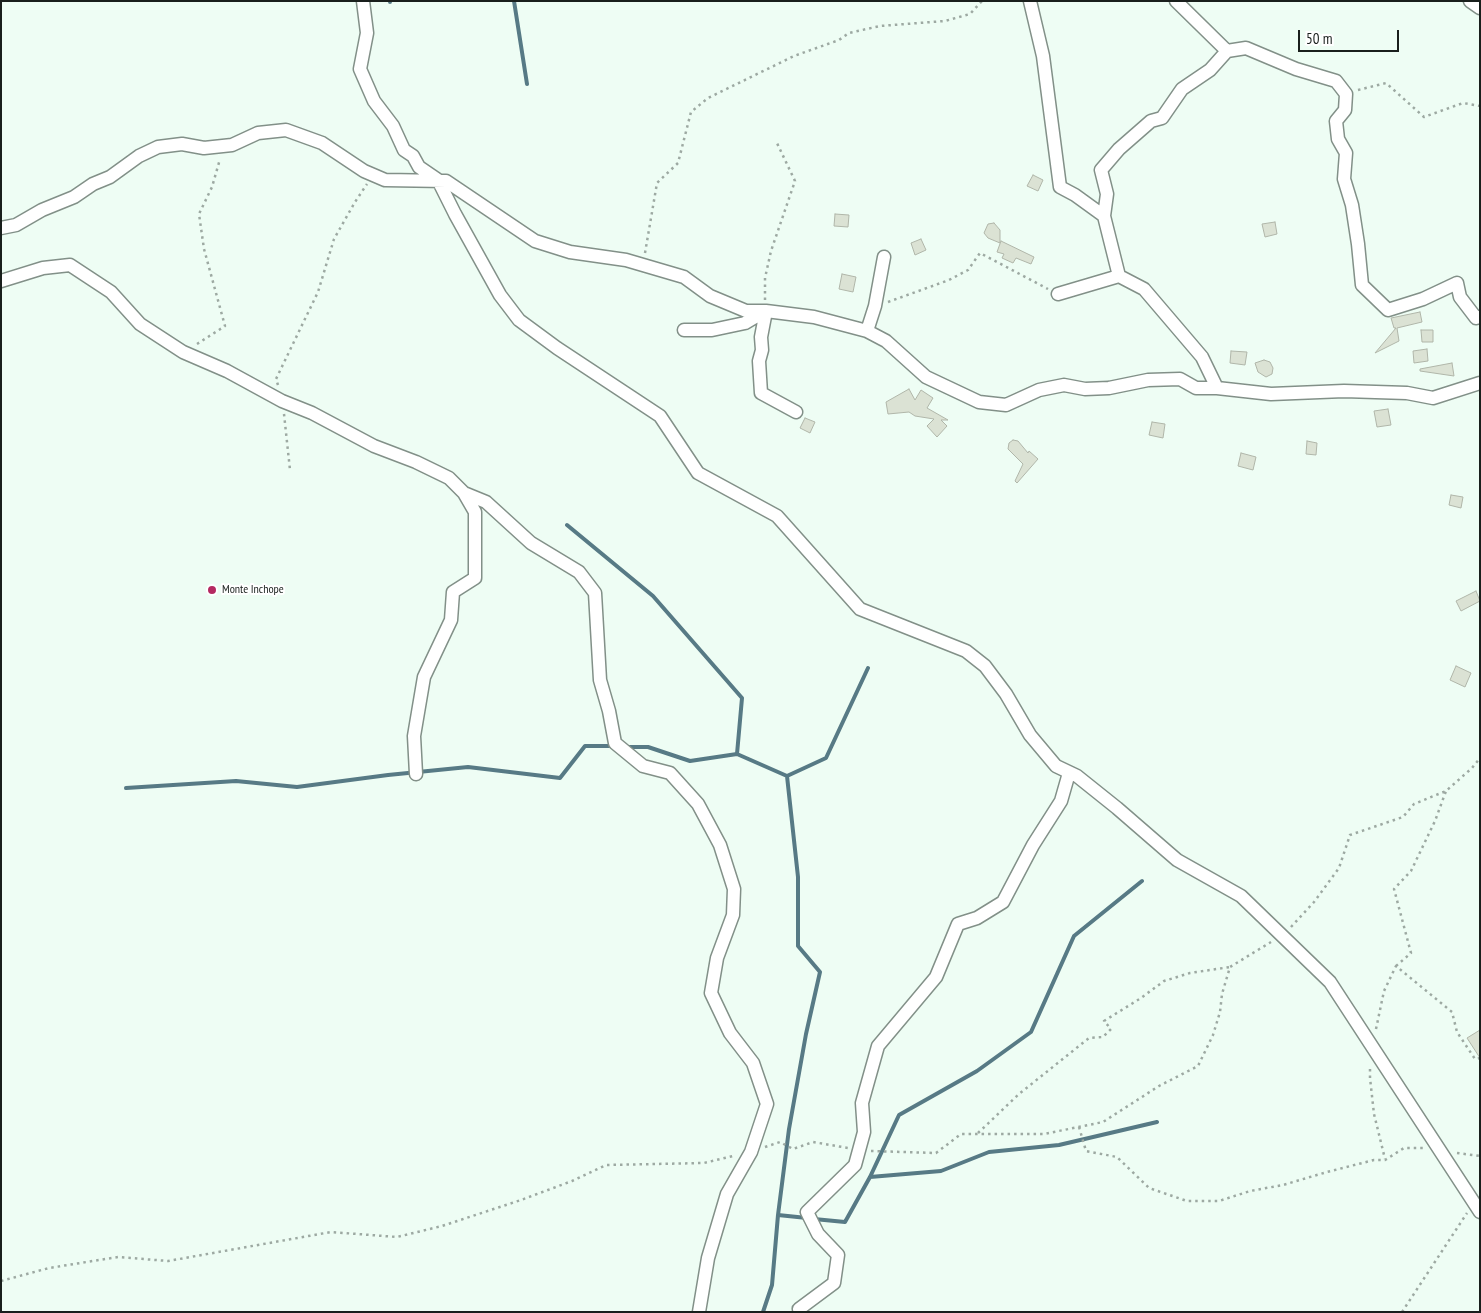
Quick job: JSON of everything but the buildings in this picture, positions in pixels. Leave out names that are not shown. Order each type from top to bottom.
[{"type":"street","points":[[362,1],[367,33],[360,68],[374,101],[393,126],[404,150],[413,156],[419,168],[438,180],[454,214],[500,295],[519,320],[557,348],[660,416],[698,473],[777,516],[860,609],[966,651],[986,666],[1006,694],[1030,735],[1056,766],[1077,776],[1177,860],[1241,896],[1282,934],[1330,982],[1477,1208]]},
{"type":"street","points":[[1030,1],[1043,56],[1060,187],[1075,194],[1104,216]]},
{"type":"street","points":[[1176,1],[1227,51]]},
{"type":"street","points":[[1470,1],[1480,8]]},
{"type":"street","points":[[1119,276],[1104,216],[1108,194],[1101,170],[1119,149],[1145,126],[1151,121],[1162,118],[1182,89],[1210,70],[1227,51],[1246,48],[1296,69],[1336,81],[1346,94],[1345,110],[1336,121],[1338,140],[1346,152],[1344,179],[1352,205],[1362,285],[1388,310],[1423,299],[1457,283],[1460,297],[1476,318],[1480,317]]},
{"type":"street","points":[[1,228],[16,225],[42,210],[74,197],[94,184],[110,177],[139,156],[158,147],[182,144],[204,148],[232,145],[258,133],[286,130],[322,143],[364,171],[385,180],[446,180],[535,241],[570,252],[626,260],[684,276],[710,296],[746,311],[766,311],[814,317],[867,331],[886,341],[926,377],[979,402],[1006,405],[1038,390],[1064,385],[1085,389],[1109,388],[1148,380],[1180,379],[1196,388],[1217,388],[1271,394],[1324,391],[1407,393],[1433,398],[1480,383]]},
{"type":"street","points":[[867,331],[875,306],[884,256]]},
{"type":"street","points":[[1,281],[43,268],[70,265],[111,292],[140,324],[183,352],[227,371],[282,401],[312,413],[374,446],[416,462],[449,478],[464,493],[475,512],[475,578],[453,592],[451,620],[424,677],[414,736],[416,774]]},
{"type":"street","points":[[1058,294],[1119,276],[1144,289],[1202,357],[1217,388]]},
{"type":"street","points":[[684,330],[712,330],[746,323],[766,311]]},
{"type":"street","points":[[766,311],[759,361],[761,393],[796,412]]},
{"type":"street","points":[[464,493],[486,502],[531,543],[579,572],[595,593],[600,680],[609,711],[615,743],[643,766],[670,772],[698,804],[720,845],[734,889],[733,915],[717,958],[710,994],[730,1032],[753,1063],[767,1104],[750,1152],[727,1194],[708,1258],[699,1312]]},
{"type":"street","points":[[800,1312],[799,1309],[834,1283],[838,1255],[818,1234],[807,1212],[855,1165],[864,1132],[862,1103],[878,1046],[936,977],[958,924],[977,918],[1003,902],[1033,845],[1061,801],[1069,773]]},
{"type":"path","points":[[643,265],[656,183],[678,162],[691,112],[708,98],[794,56],[839,40],[849,32],[880,26],[945,21],[970,14],[982,1]]},
{"type":"path","points":[[1346,94],[1386,83],[1424,117],[1463,103],[1480,106]]},
{"type":"path","points":[[766,311],[764,278],[771,251],[796,181],[776,141]]},
{"type":"path","points":[[183,352],[225,326],[204,249],[199,214],[212,187],[224,146]]},
{"type":"path","points":[[290,470],[282,401],[276,379],[318,292],[334,239],[355,202],[374,175]]},
{"type":"path","points":[[875,306],[962,274],[968,270],[980,253],[1058,294]]},
{"type":"path","points":[[977,1134],[1019,1094],[1089,1038],[1103,1037],[1110,1029],[1104,1021],[1164,981],[1190,973],[1230,967],[1289,930],[1314,902],[1339,868],[1350,835],[1403,817],[1414,804],[1446,790],[1472,768],[1480,758]]},
{"type":"path","points":[[1385,1160],[1374,1114],[1370,1078],[1372,1046],[1384,991],[1396,966],[1411,953],[1394,889],[1411,870],[1435,820],[1446,790]]},
{"type":"path","points":[[1396,966],[1452,1012],[1458,1032],[1476,1059],[1480,1058]]},
{"type":"path","points":[[1,1281],[49,1268],[118,1257],[168,1261],[331,1232],[397,1236],[442,1226],[521,1200],[572,1181],[606,1165],[704,1163],[750,1152],[780,1142],[793,1149],[813,1142],[859,1150],[936,1153],[961,1134],[1044,1134],[1103,1122],[1158,1086],[1198,1066],[1213,1035],[1230,967]]},
{"type":"path","points":[[1078,1127],[1086,1151],[1118,1157],[1149,1188],[1187,1202],[1219,1202],[1250,1191],[1282,1185],[1374,1160],[1385,1160],[1404,1148],[1438,1148],[1463,1155],[1480,1156]]},
{"type":"path","points":[[1402,1312],[1477,1208]]},
{"type":"waterway","points":[[514,1],[527,84]]},
{"type":"waterway","points":[[567,525],[653,596],[742,698],[737,754],[787,776]]},
{"type":"waterway","points":[[778,1215],[789,1129],[806,1034],[820,972],[798,946],[798,877],[787,776],[826,758],[868,668]]},
{"type":"waterway","points":[[126,788],[236,781],[297,787],[468,767],[560,778],[585,746],[615,746]]},
{"type":"waterway","points":[[625,747],[648,747],[690,761],[737,754]]},
{"type":"waterway","points":[[814,1219],[845,1222],[870,1177],[899,1115],[977,1071],[1031,1032],[1074,936],[1142,881]]},
{"type":"waterway","points":[[870,1177],[941,1171],[989,1152],[1059,1145],[1157,1122]]},
{"type":"waterway","points":[[763,1312],[772,1285],[778,1215],[807,1218]]},
{"type":"place","name":"Monte Inchope","points":[[212,590]]}]
